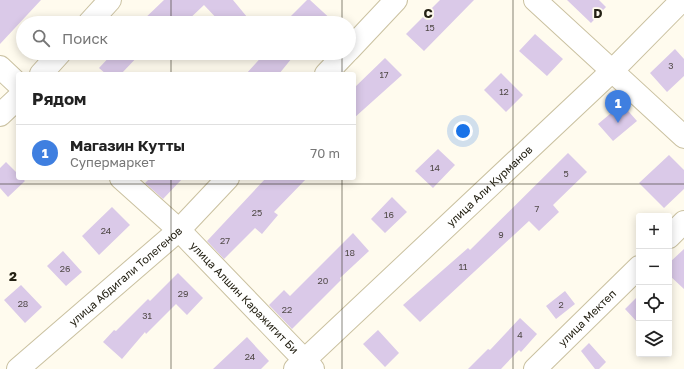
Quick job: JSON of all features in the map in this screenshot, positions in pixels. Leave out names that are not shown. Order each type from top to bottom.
[{"type":"street","points":[[95,16],[110,0]]},
{"type":"street","points":[[356,43],[396,0]]},
{"type":"street","points":[[535,0],[613,70],[684,137]]},
{"type":"street","name":"улица Али Курманов","points":[[304,366],[613,70],[682,0]]},
{"type":"street","points":[[43,72],[54,60]]},
{"type":"street","points":[[328,72],[339,60]]},
{"type":"street","points":[[0,67],[16,82]]},
{"type":"street","points":[[0,116],[16,100]]},
{"type":"street","name":"улица Алшин Каражигит Би","points":[[124,180],[179,230],[304,366]]},
{"type":"street","name":"улица Абдигали Толегенов","points":[[18,369],[179,230],[226,180]]},
{"type":"street","points":[[672,234],[684,222]]},
{"type":"street","name":"улица Мектеп","points":[[535,369],[636,270]]},
{"type":"building","points":[[0,0],[41,0],[26,16],[16,16],[16,27],[0,44]]},
{"type":"building","points":[[164,0],[233,0],[246,16],[214,16],[204,5],[192,16],[147,16]]},
{"type":"building","points":[[307,0],[310,0],[327,16],[291,16]]},
{"type":"building","points":[[440,0],[474,0],[424,51],[406,34]]},
{"type":"building","points":[[567,0],[599,0],[606,7],[591,23]]},
{"type":"building","points":[[535,34],[563,59],[547,76],[519,51]]},
{"type":"building","points":[[675,49],[684,59],[684,76],[667,92],[650,73]]},
{"type":"building","points":[[385,58],[402,75],[356,116],[356,86]]},
{"type":"building","points":[[106,60],[134,60],[123,72],[104,72],[99,68]]},
{"type":"building","points":[[259,60],[290,60],[281,72],[248,72]]},
{"type":"building","points":[[501,73],[523,95],[506,112],[484,90]]},
{"type":"building","points":[[622,104],[637,121],[613,141],[598,124]]},
{"type":"building","points":[[438,149],[455,165],[433,188],[415,171]]},
{"type":"building","points":[[568,153],[587,172],[553,205],[559,212],[539,231],[529,221],[420,322],[403,305],[468,248],[470,250]]},
{"type":"building","points":[[669,155],[684,170],[684,189],[664,208],[639,183]]},
{"type":"building","points":[[6,162],[16,172],[16,180],[25,181],[8,197],[0,188],[0,168]]},
{"type":"building","points":[[148,180],[181,180],[163,199],[145,183]]},
{"type":"building","points":[[264,180],[305,180],[274,212],[278,215],[262,234],[255,228],[224,259],[207,241]]},
{"type":"building","points":[[392,197],[407,212],[385,233],[371,219]]},
{"type":"building","points":[[112,207],[130,225],[99,255],[82,236]]},
{"type":"building","points":[[353,233],[369,251],[340,278],[341,280],[292,329],[269,305],[284,290],[290,296]]},
{"type":"building","points":[[684,249],[684,289],[672,278],[672,260]]},
{"type":"building","points":[[63,251],[82,272],[66,286],[47,266]]},
{"type":"building","points":[[178,273],[203,298],[187,315],[176,304],[146,334],[145,332],[122,359],[103,342],[148,299],[150,301]]},
{"type":"building","points":[[21,285],[42,307],[25,323],[4,300]]},
{"type":"building","points":[[565,291],[575,304],[556,319],[546,306]]},
{"type":"building","points":[[636,298],[636,321],[625,309]]},
{"type":"building","points":[[520,318],[537,334],[521,352],[519,350],[501,369],[468,369],[488,349],[490,350]]},
{"type":"building","points":[[378,330],[399,353],[385,367],[363,344]]},
{"type":"building","points":[[247,337],[269,361],[261,369],[213,369]]},
{"type":"building","points":[[589,343],[606,362],[599,369],[595,369],[581,351]]},
{"type":"place","name":"Магазин Кутты","points":[[618,123]]}]
